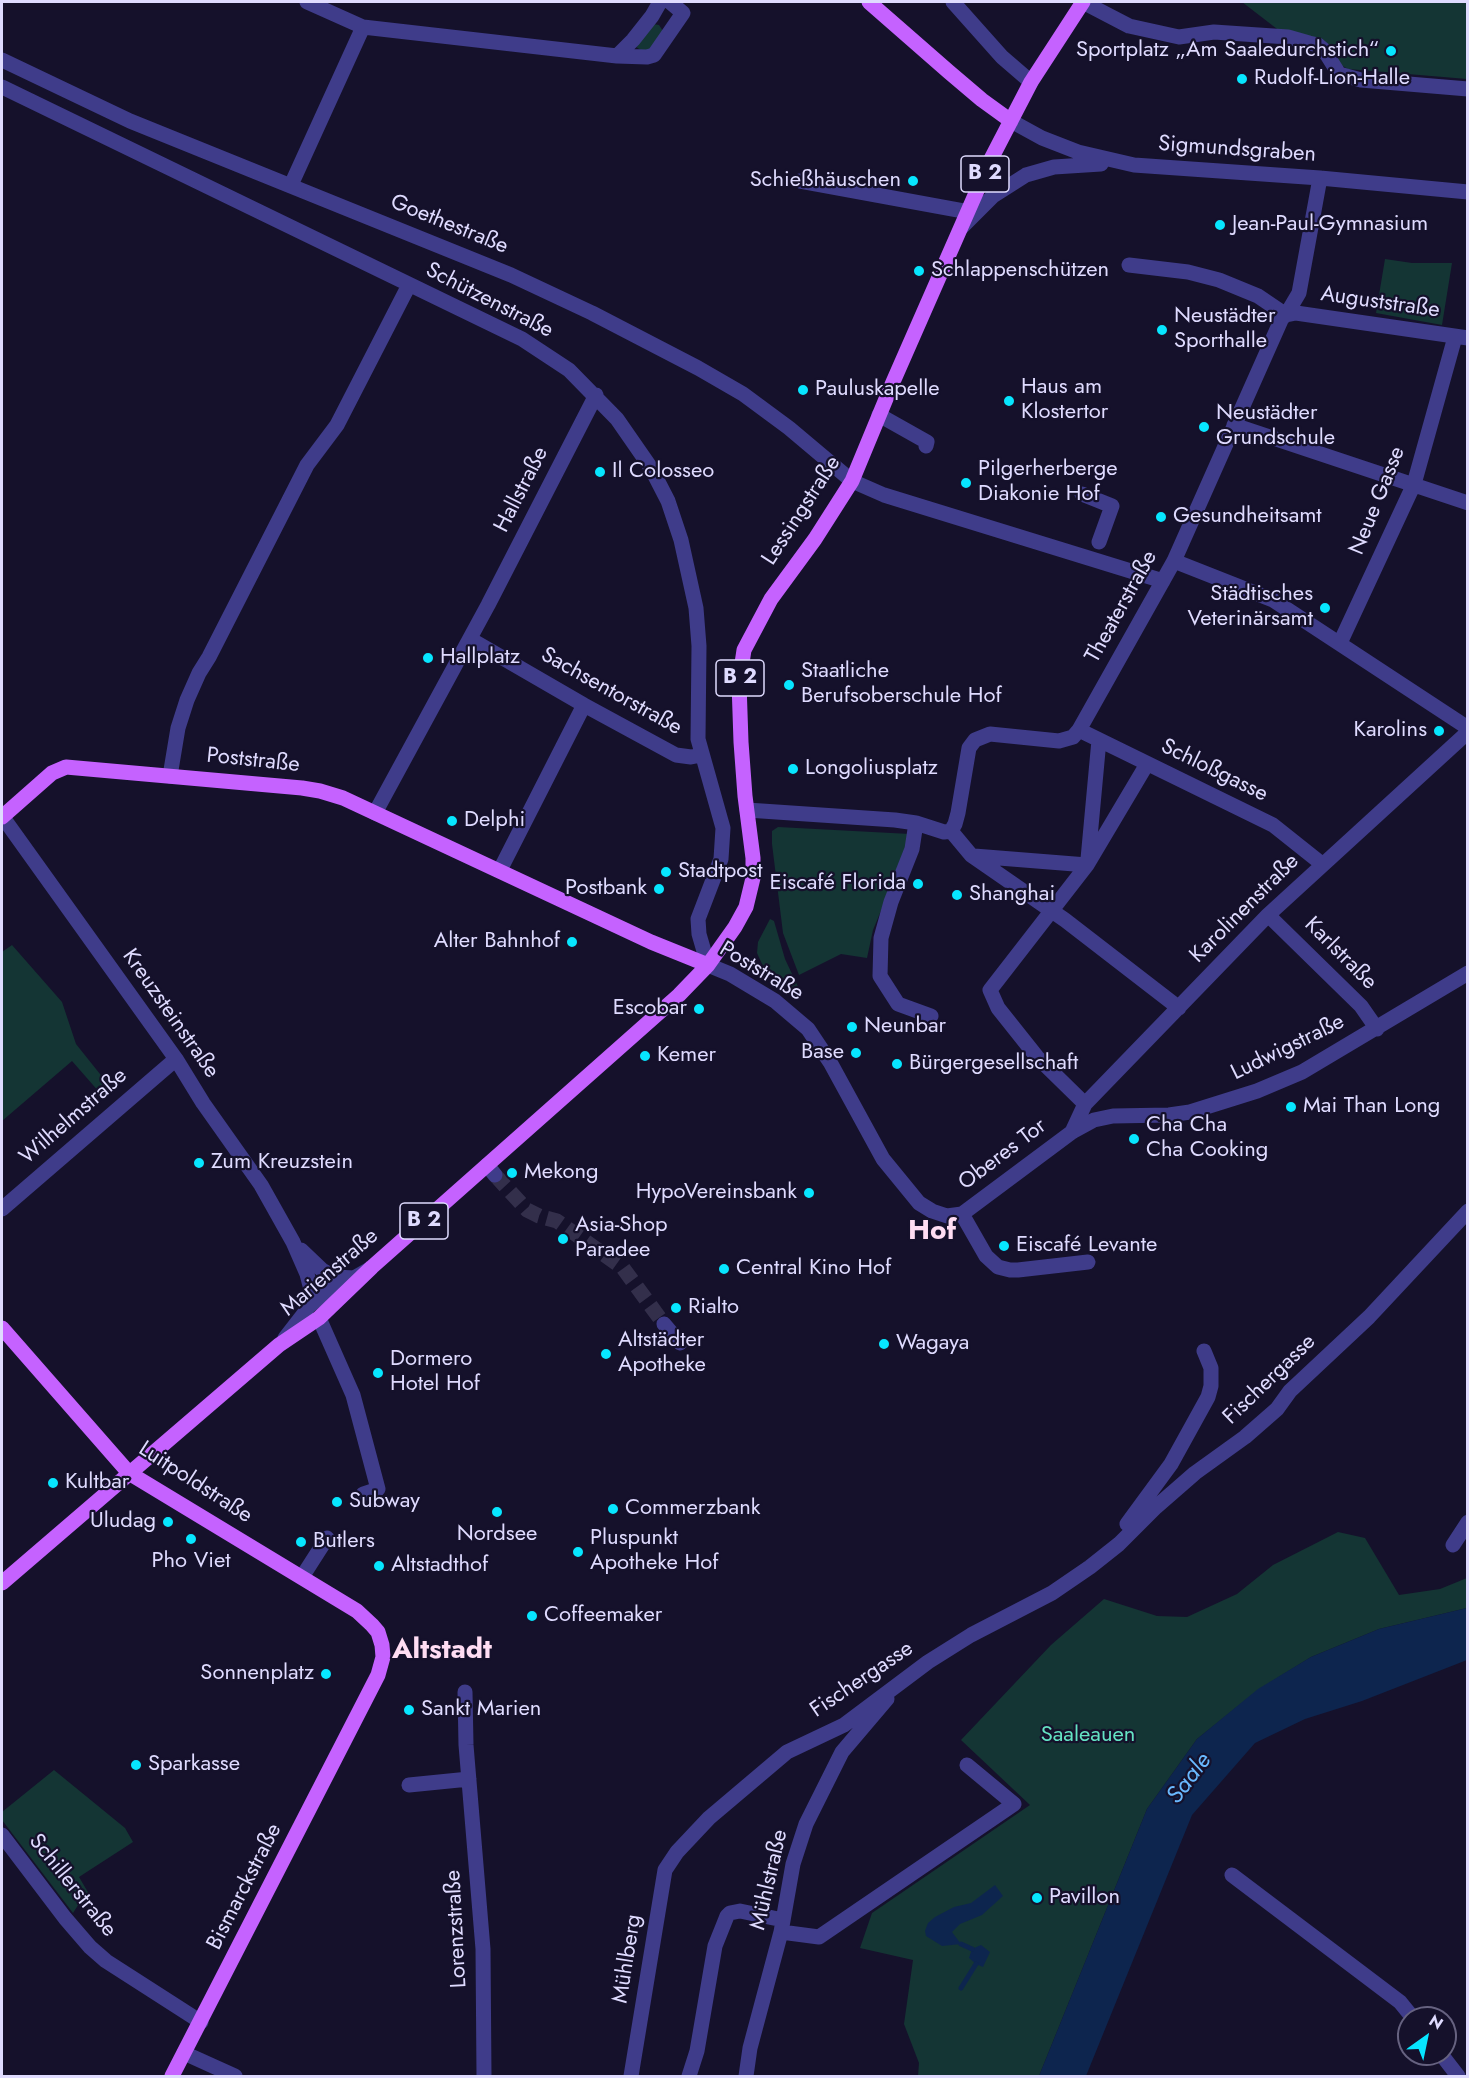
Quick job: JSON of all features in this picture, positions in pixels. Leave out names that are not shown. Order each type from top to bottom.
[{"type":"main road","points":[[869,2],[982,100],[1011,121]]},
{"type":"main road","name":"Lessingstraße","points":[[708,965],[740,919],[753,878],[741,742],[739,683],[744,651],[771,599],[815,539],[852,481],[990,161],[1032,82],[1083,2]]},
{"type":"main road","name":"Poststraße","points":[[2,816],[52,773],[66,767],[302,788],[343,798],[651,942],[708,965]]},
{"type":"main road","name":"Marienstraße","points":[[2,1583],[279,1345],[314,1312],[491,1170],[708,965]]},
{"type":"main road","name":"Luitpoldstraße","points":[[2,1328],[129,1473],[302,1577],[367,1619],[378,1632],[383,1657],[378,1675],[357,1717]]},
{"type":"main road","name":"Bismarckstraße","points":[[172,2076],[357,1717]]},
{"type":"street","points":[[307,2],[363,27],[617,56],[647,57],[654,55],[683,13],[670,2]]},
{"type":"street","points":[[617,56],[633,40],[660,2]]},
{"type":"street","points":[[952,2],[1002,57],[1032,82]]},
{"type":"street","points":[[1083,2],[1129,26],[1179,38],[1214,32],[1288,38],[1318,45],[1339,74],[1361,80],[1467,88]]},
{"type":"street","points":[[291,185],[363,27]]},
{"type":"street","name":"Goethestraße","points":[[2,60],[130,121],[511,275],[592,313],[698,368],[742,394],[789,428],[852,481],[884,495],[1163,580]]},
{"type":"street","name":"Schützenstraße","points":[[2,87],[522,339],[569,370],[617,419],[651,468],[668,501],[681,540],[696,608],[699,646],[697,726],[701,755],[723,828],[721,859],[698,918],[699,934],[708,965]]},
{"type":"street","name":"Sigmundsgraben","points":[[1011,121],[1042,138],[1077,152],[1134,165],[1320,178],[1467,192]]},
{"type":"street","points":[[960,229],[993,196],[1026,175],[1054,167],[1087,164],[1134,165]]},
{"type":"street","name":"Theaterstraße","points":[[1079,730],[1174,561],[1282,318],[1299,293],[1320,178]]},
{"type":"street","points":[[801,181],[969,212]]},
{"type":"street","points":[[1129,265],[1188,272],[1218,280],[1258,296],[1286,315]]},
{"type":"street","points":[[170,776],[178,728],[199,673],[307,465],[337,425],[409,285]]},
{"type":"street","name":"Auguststraße","points":[[1286,315],[1296,314],[1461,338]]},
{"type":"street","name":"Neue Gasse","points":[[1340,644],[1414,484],[1461,338]]},
{"type":"street","name":"Hallstraße","points":[[470,639],[596,395]]},
{"type":"street","points":[[879,415],[927,442],[926,446]]},
{"type":"street","points":[[1234,425],[1467,503]]},
{"type":"street","points":[[1082,494],[1112,506],[1099,542]]},
{"type":"street","points":[[1174,561],[1273,600],[1467,730]]},
{"type":"street","points":[[375,813],[470,639]]},
{"type":"street","name":"Sachsentorstraße","points":[[470,639],[676,755],[691,757],[701,755]]},
{"type":"street","points":[[500,870],[584,705]]},
{"type":"street","points":[[951,831],[958,813],[969,748],[975,740],[983,736],[998,734],[1059,741],[1073,737],[1079,730]]},
{"type":"street","name":"Schloßgasse","points":[[1079,730],[1273,825],[1322,864]]},
{"type":"street","name":"Karolinenstraße","points":[[1072,1132],[1085,1104],[1268,915],[1467,730]]},
{"type":"street","points":[[1087,865],[1099,740]]},
{"type":"street","points":[[1085,1104],[1037,1057],[998,1008],[990,990],[1087,865],[1147,764]]},
{"type":"street","points":[[747,810],[916,823],[942,831],[951,831]]},
{"type":"street","name":"Kreuzsteinstraße","points":[[2,816],[176,1059],[261,1185],[293,1242],[311,1285],[314,1312],[353,1395],[378,1489],[363,1494]]},
{"type":"street","points":[[916,823],[912,849],[891,902],[881,938],[880,976],[898,1004],[931,1016]]},
{"type":"street","points":[[951,831],[971,855],[1052,911],[1179,1008]]},
{"type":"street","points":[[971,855],[1087,865]]},
{"type":"street","name":"Karlstraße","points":[[1268,915],[1361,1006],[1377,1029]]},
{"type":"street","name":"Poststraße","points":[[708,965],[730,974],[775,1001],[808,1029],[825,1053],[883,1159],[919,1203]]},
{"type":"street","name":"Ludwigstraße","points":[[1113,1116],[1169,1115],[1190,1112],[1257,1091],[1302,1072],[1467,973]]},
{"type":"street","name":"Wilhelmstraße","points":[[2,1209],[176,1059]]},
{"type":"street","name":"Oberes Tor","points":[[919,1203],[947,1216],[962,1214],[1072,1132],[1094,1120],[1113,1116]]},
{"type":"street","name":"Fischergasse","points":[[677,1852],[709,1818],[787,1752],[844,1725],[900,1682],[954,1645],[1052,1593],[1090,1568],[1195,1473],[1245,1437],[1277,1409],[1290,1391],[1369,1317],[1467,1212]]},
{"type":"street","points":[[962,1214],[986,1256],[998,1267],[1017,1270],[1088,1262]]},
{"type":"street","name":"Kreuzsteinstraße","points":[[293,1242],[322,1270],[343,1278]]},
{"type":"street","points":[[314,1312],[343,1278],[354,1278],[372,1267]]},
{"type":"street","points":[[664,1324],[680,1343]]},
{"type":"street","name":"Fischergasse","points":[[1090,1568],[1117,1539],[1149,1496],[1171,1464],[1203,1407],[1212,1377],[1209,1360],[1204,1352]]},
{"type":"street","points":[[1453,1545],[1467,1522]]},
{"type":"street","points":[[302,1577],[327,1538]]},
{"type":"street","name":"Mühlstraße","points":[[746,2076],[750,2048],[782,1926],[793,1864],[806,1824],[842,1752],[900,1682]]},
{"type":"street","name":"Lorenzstraße","points":[[465,1692],[466,1745],[483,1949],[484,2076]]},
{"type":"street","points":[[689,2076],[697,2051],[715,1946],[720,1928],[730,1912],[740,1911],[819,1937],[1014,1804],[967,1765]]},
{"type":"street","points":[[410,1785],[469,1779]]},
{"type":"street","name":"Schillerstraße","points":[[4,1838],[69,1924],[90,1947],[106,1961],[201,2022]]},
{"type":"street","name":"Mühlberg","points":[[631,2076],[665,1870],[677,1852]]},
{"type":"street","points":[[1233,1875],[1403,2006]]},
{"type":"street","points":[[184,2053],[235,2076]]},
{"type":"green space","name":"Sportplatz „Am Saaledurchstich“","points":[[1242,2],[1467,2],[1467,79],[1348,69],[1281,32]]},
{"type":"green space","points":[[653,24],[659,25],[663,31],[652,49],[641,50],[636,47]]},
{"type":"green space","points":[[1385,259],[1412,263],[1452,263],[1442,325],[1376,313]]},
{"type":"green space","points":[[778,827],[910,834],[904,855],[873,930],[867,958],[841,954],[799,975],[783,933],[772,844],[772,831]]},
{"type":"green space","points":[[770,919],[774,921],[785,959],[802,995],[771,974],[762,964],[757,953],[758,942]]},
{"type":"green space","points":[[12,945],[62,1002],[76,1044],[112,1089],[100,1093],[72,1061],[2,1121],[2,952]]},
{"type":"green space","name":"Saaleauen","points":[[1338,1532],[1365,1538],[1399,1595],[1440,1589],[1467,1578],[1467,1608],[1379,1629],[1311,1657],[1258,1690],[1197,1739],[1147,1809],[1039,2076],[918,2076],[919,2063],[904,2024],[913,1960],[860,1948],[872,1913],[1030,1805],[961,1740],[1051,1645],[1104,1599],[1157,1616],[1187,1617],[1237,1594],[1273,1565]]},
{"type":"green space","points":[[54,1770],[125,1828],[133,1842],[79,1877],[89,1894],[84,1896],[73,1913],[2,1820],[2,1812]]},
{"type":"water","name":"Saale","points":[[1467,1608],[1467,1660],[1362,1701],[1305,1719],[1255,1743],[1192,1815],[1086,2076],[1039,2076],[1147,1809],[1197,1739],[1258,1689],[1311,1657],[1379,1629]]},
{"type":"water","points":[[995,1885],[1003,1896],[982,1915],[960,1924],[952,1932],[961,1944],[942,1946],[926,1936],[928,1923],[935,1917],[954,1907],[971,1903]]},
{"type":"water","points":[[981,1945],[990,1952],[983,1967],[969,1958],[972,1949]]},
{"type":"waterway","points":[[961,1944],[972,1949]]},
{"type":"waterway","points":[[961,1988],[976,1964]]},
{"type":"tunnel","points":[[495,1175],[527,1210],[557,1221],[623,1268],[664,1324]]},
{"type":"place","name":"Sportplatz „Am Saaledurchstich“","points":[[1391,51]]},
{"type":"place","name":"Rudolf-Lion-Halle","points":[[1242,79]]},
{"type":"place","name":"Schießhäuschen","points":[[913,181]]},
{"type":"place","name":"Jean-Paul-Gymnasium","points":[[1220,225]]},
{"type":"place","name":"Schlappenschützen","points":[[919,271]]},
{"type":"place","name":"Neustädter Sporthalle","points":[[1162,330]]},
{"type":"place","name":"Pauluskapelle","points":[[803,390]]},
{"type":"place","name":"Haus am Klostertor","points":[[1009,401]]},
{"type":"place","name":"Neustädter Grundschule","points":[[1204,427]]},
{"type":"place","name":"Il Colosseo","points":[[600,472]]},
{"type":"place","name":"Pilgerherberge Diakonie Hof","points":[[966,483]]},
{"type":"place","name":"Gesundheitsamt","points":[[1161,517]]},
{"type":"place","name":"Städtisches Veterinärsamt","points":[[1325,608]]},
{"type":"place","name":"Hallplatz","points":[[428,658]]},
{"type":"place","name":"Staatliche Berufsoberschule Hof","points":[[789,685]]},
{"type":"place","name":"Karolins","points":[[1439,731]]},
{"type":"place","name":"Longoliusplatz","points":[[793,769]]},
{"type":"place","name":"Delphi","points":[[452,821]]},
{"type":"place","name":"Stadtpost","points":[[666,872]]},
{"type":"place","name":"Eiscafé Florida","points":[[918,884]]},
{"type":"place","name":"Postbank","points":[[659,889]]},
{"type":"place","name":"Shanghai","points":[[957,895]]},
{"type":"place","name":"Alter Bahnhof","points":[[572,942]]},
{"type":"place","name":"Escobar","points":[[699,1009]]},
{"type":"place","name":"Neunbar","points":[[852,1027]]},
{"type":"place","name":"Base","points":[[856,1053]]},
{"type":"place","name":"Kemer","points":[[645,1056]]},
{"type":"place","name":"Bürgergesellschaft","points":[[897,1064]]},
{"type":"place","name":"Mai Than Long","points":[[1291,1107]]},
{"type":"place","name":"Cha Cha Cha Cooking","points":[[1134,1139]]},
{"type":"place","name":"Zum Kreuzstein","points":[[199,1163]]},
{"type":"place","name":"Mekong","points":[[512,1173]]},
{"type":"place","name":"HypoVereinsbank","points":[[809,1193]]},
{"type":"place","name":"Asia-Shop Paradee","points":[[563,1239]]},
{"type":"place","name":"Eiscafé Levante","points":[[1004,1246]]},
{"type":"place","name":"Central Kino Hof","points":[[724,1269]]},
{"type":"place","name":"Rialto","points":[[676,1308]]},
{"type":"place","name":"Wagaya","points":[[884,1344]]},
{"type":"place","name":"Altstädter Apotheke","points":[[606,1354]]},
{"type":"place","name":"Dormero Hotel Hof","points":[[378,1373]]},
{"type":"place","name":"Kultbar","points":[[53,1483]]},
{"type":"place","name":"Subway","points":[[337,1502]]},
{"type":"place","name":"Commerzbank","points":[[613,1509]]},
{"type":"place","name":"Nordsee","points":[[497,1512]]},
{"type":"place","name":"Uludag","points":[[168,1522]]},
{"type":"place","name":"Pho Viet","points":[[191,1539]]},
{"type":"place","name":"Butlers","points":[[301,1542]]},
{"type":"place","name":"Pluspunkt Apotheke Hof","points":[[578,1552]]},
{"type":"place","name":"Altstadthof","points":[[379,1566]]},
{"type":"place","name":"Coffeemaker","points":[[532,1616]]},
{"type":"place","name":"Sonnenplatz","points":[[326,1674]]},
{"type":"place","name":"Sankt Marien","points":[[409,1710]]},
{"type":"place","name":"Sparkasse","points":[[136,1765]]},
{"type":"place","name":"Pavillon","points":[[1037,1898]]},
{"type":"district","name":"Hof","points":[[932,1232]]},
{"type":"district","name":"Altstadt","points":[[442,1651]]}]
